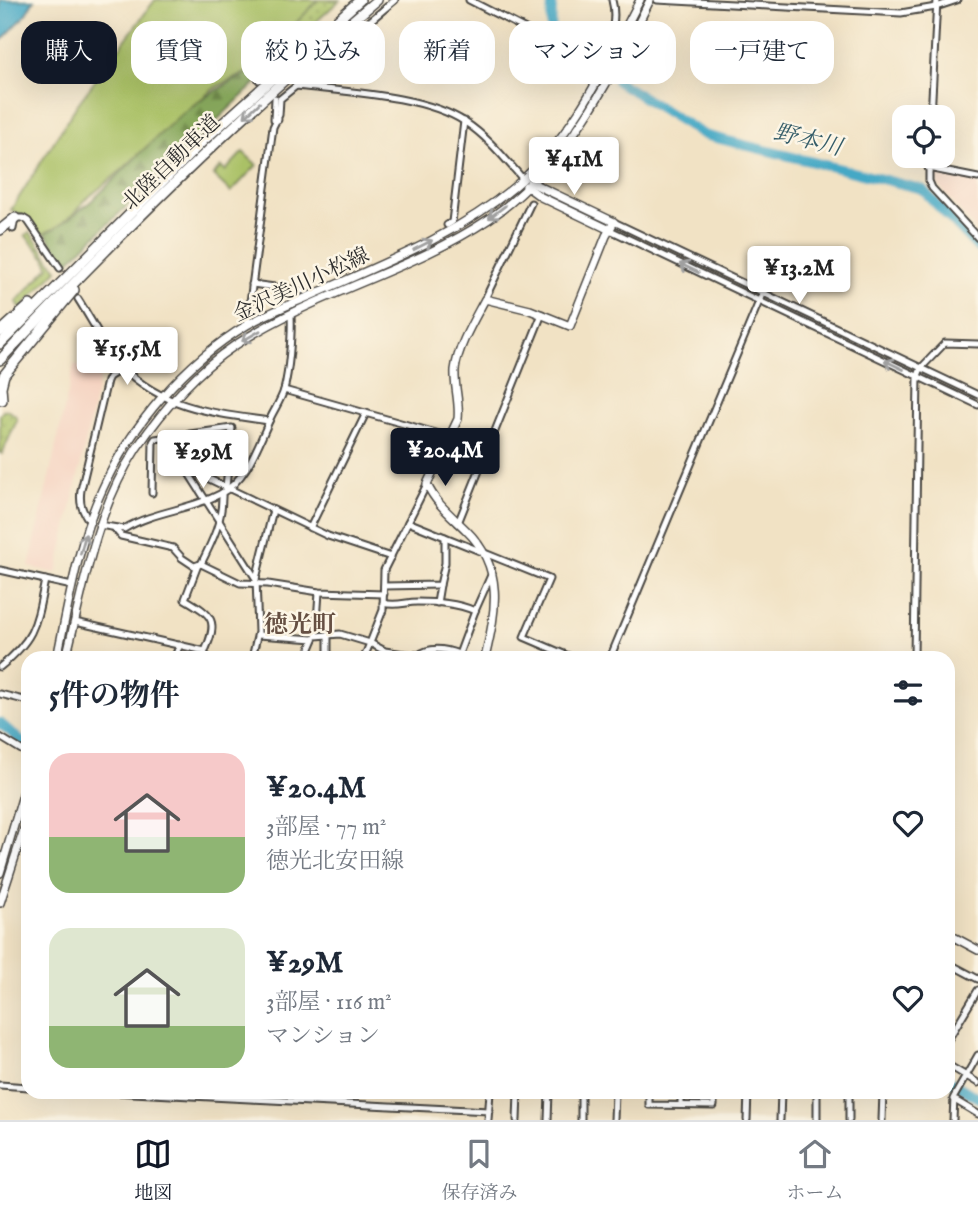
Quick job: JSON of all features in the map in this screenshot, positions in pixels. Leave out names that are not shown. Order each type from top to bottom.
[{"type":"highway","name":"北陸自動車道","points":[[0,344],[261,88],[360,0]]},
{"type":"highway","name":"北陸自動車道","points":[[0,359],[135,214],[377,0]]},
{"type":"highway","points":[[0,332],[135,214]]},
{"type":"highway","points":[[2,400],[4,375],[135,214]]},
{"type":"highway","points":[[0,228],[15,218]]},
{"type":"main road","name":"金沢美川小松線","points":[[58,651],[72,586],[101,491],[127,444],[163,398],[195,364],[247,325],[429,242],[479,213],[523,179],[560,139],[581,110],[640,0]]},
{"type":"main road","name":"金沢美川小松線","points":[[68,651],[99,525],[126,466],[172,402],[233,346],[291,315],[440,247],[491,217],[529,185],[582,123],[650,0]]},
{"type":"main road","points":[[523,179],[541,197],[610,230]]},
{"type":"main road","points":[[486,651],[496,604],[491,573],[483,551],[435,499],[427,484],[450,437],[459,409],[455,368],[464,342],[485,299],[542,314],[570,326],[614,222],[529,185]]},
{"type":"main road","points":[[0,873],[21,802]]},
{"type":"main road","points":[[0,902],[21,838]]},
{"type":"main road","points":[[955,938],[978,950]]},
{"type":"street","points":[[247,325],[273,127],[278,120],[280,99],[395,0]]},
{"type":"street","points":[[469,0],[545,39],[593,71],[605,50],[613,26],[612,0]]},
{"type":"street","points":[[657,0],[768,3],[901,13],[957,0]]},
{"type":"street","points":[[932,105],[936,3]]},
{"type":"street","points":[[296,86],[415,102],[444,110],[464,121],[491,143],[523,179]]},
{"type":"street","points":[[275,98],[274,119],[278,120]]},
{"type":"street","points":[[447,225],[452,222],[464,121]]},
{"type":"street","points":[[978,178],[928,168],[932,188],[978,238]]},
{"type":"street","points":[[485,299],[531,203]]},
{"type":"street","points":[[13,229],[15,218],[28,221],[60,268]]},
{"type":"street","points":[[614,222],[978,395]]},
{"type":"street","points":[[610,230],[978,405]]},
{"type":"street","points":[[252,284],[305,291]]},
{"type":"street","points":[[614,651],[762,292]]},
{"type":"street","points":[[78,299],[123,368],[163,398],[234,416],[269,421]]},
{"type":"street","points":[[458,523],[542,314]]},
{"type":"street","points":[[99,525],[124,529],[138,520],[206,500],[240,476],[284,390],[292,330],[291,315]]},
{"type":"street","points":[[914,651],[918,376],[921,368],[945,343],[978,344]]},
{"type":"street","points":[[90,522],[83,513],[79,499],[108,377],[123,368]]},
{"type":"street","points":[[284,390],[450,437]]},
{"type":"street","points":[[310,528],[366,413]]},
{"type":"street","points":[[75,622],[205,651],[212,639],[213,623],[201,608],[185,599],[220,523],[234,416]]},
{"type":"street","points":[[152,493],[153,442],[165,436],[232,428]]},
{"type":"street","points":[[165,436],[256,581]]},
{"type":"street","points":[[184,467],[310,528],[352,546],[391,557]]},
{"type":"street","points":[[367,651],[380,617],[384,570],[427,484]]},
{"type":"street","points":[[254,651],[257,635],[256,581],[273,509]]},
{"type":"street","points":[[408,522],[549,579],[524,637],[557,651]]},
{"type":"street","points":[[115,529],[121,536],[173,548],[194,566],[200,565],[240,583],[256,581],[319,592],[384,594]]},
{"type":"street","points":[[437,603],[446,563],[445,537]]},
{"type":"street","points":[[0,570],[72,586]]},
{"type":"street","points":[[461,651],[491,573]]},
{"type":"street","points":[[0,667],[30,638],[35,628],[45,580]]},
{"type":"street","points":[[384,586],[440,585]]},
{"type":"street","points":[[309,651],[315,637],[319,592]]},
{"type":"street","points":[[383,603],[401,606],[417,602],[461,605],[475,611]]},
{"type":"street","points":[[257,635],[315,637],[340,634],[370,642],[385,651]]},
{"type":"street","points":[[328,635],[328,651]]},
{"type":"street","points":[[177,651],[180,645]]},
{"type":"street","points":[[425,651],[451,651]]},
{"type":"street","points":[[0,694],[21,699]]},
{"type":"street","points":[[0,737],[21,750]]},
{"type":"street","points":[[955,967],[978,979]]},
{"type":"street","points":[[955,1028],[978,990]]},
{"type":"street","points":[[955,1095],[978,1055]]},
{"type":"street","points":[[955,1071],[978,1083]]},
{"type":"street","points":[[0,1085],[21,1086]]},
{"type":"street","points":[[252,1099],[489,1111]]},
{"type":"street","points":[[488,1120],[490,1099]]},
{"type":"street","points":[[517,1099],[517,1120]]},
{"type":"street","points":[[548,1120],[549,1099]]},
{"type":"street","points":[[581,1099],[581,1120]]},
{"type":"street","points":[[614,1120],[615,1099]]},
{"type":"street","points":[[649,1099],[649,1105],[714,1106],[714,1099]]},
{"type":"street","points":[[681,1099],[681,1105]]},
{"type":"street","points":[[747,1120],[748,1099]]},
{"type":"street","points":[[780,1120],[781,1099]]},
{"type":"street","points":[[817,1099],[817,1120]]},
{"type":"street","points":[[849,1099],[849,1120]]},
{"type":"street","points":[[882,1120],[883,1099]]},
{"type":"street","points":[[953,1099],[978,1114]]},
{"type":"street","points":[[953,1099],[953,1120]]},
{"type":"shaded area","points":[[934,171],[978,180],[978,233],[938,185]]},
{"type":"shaded area","points":[[74,365],[101,371],[57,573],[29,567]]},
{"type":"green space","points":[[155,0],[318,0],[298,21],[241,21],[241,75],[227,82],[227,21],[139,21]]},
{"type":"green space","points":[[318,0],[340,0],[317,21],[297,21]]},
{"type":"green space","points":[[131,32],[131,84],[222,84],[178,117],[123,169],[84,201],[77,211],[57,227],[41,235],[28,220],[11,210],[93,84],[117,84],[117,51]]},
{"type":"green space","points":[[241,76],[241,84],[255,84],[66,264],[45,233],[82,209],[162,131],[187,109]]},
{"type":"green space","points":[[243,152],[257,165],[231,192],[213,175],[221,167],[225,171]]},
{"type":"green space","points":[[30,232],[57,270],[21,308],[16,302],[49,267],[46,259],[25,235]]},
{"type":"green space","points":[[8,410],[17,420],[2,454],[0,415]]},
{"type":"water","points":[[0,0],[34,0],[24,17],[0,42]]},
{"type":"waterway","name":"野本川","points":[[551,21],[552,0]]},
{"type":"waterway","name":"野本川","points":[[622,84],[704,135],[922,189],[978,248]]},
{"type":"waterway","points":[[0,723],[21,741]]},
{"type":"waterway","points":[[955,1084],[978,1098]]},
{"type":"district","name":"徳光町","points":[[300,624]]}]
